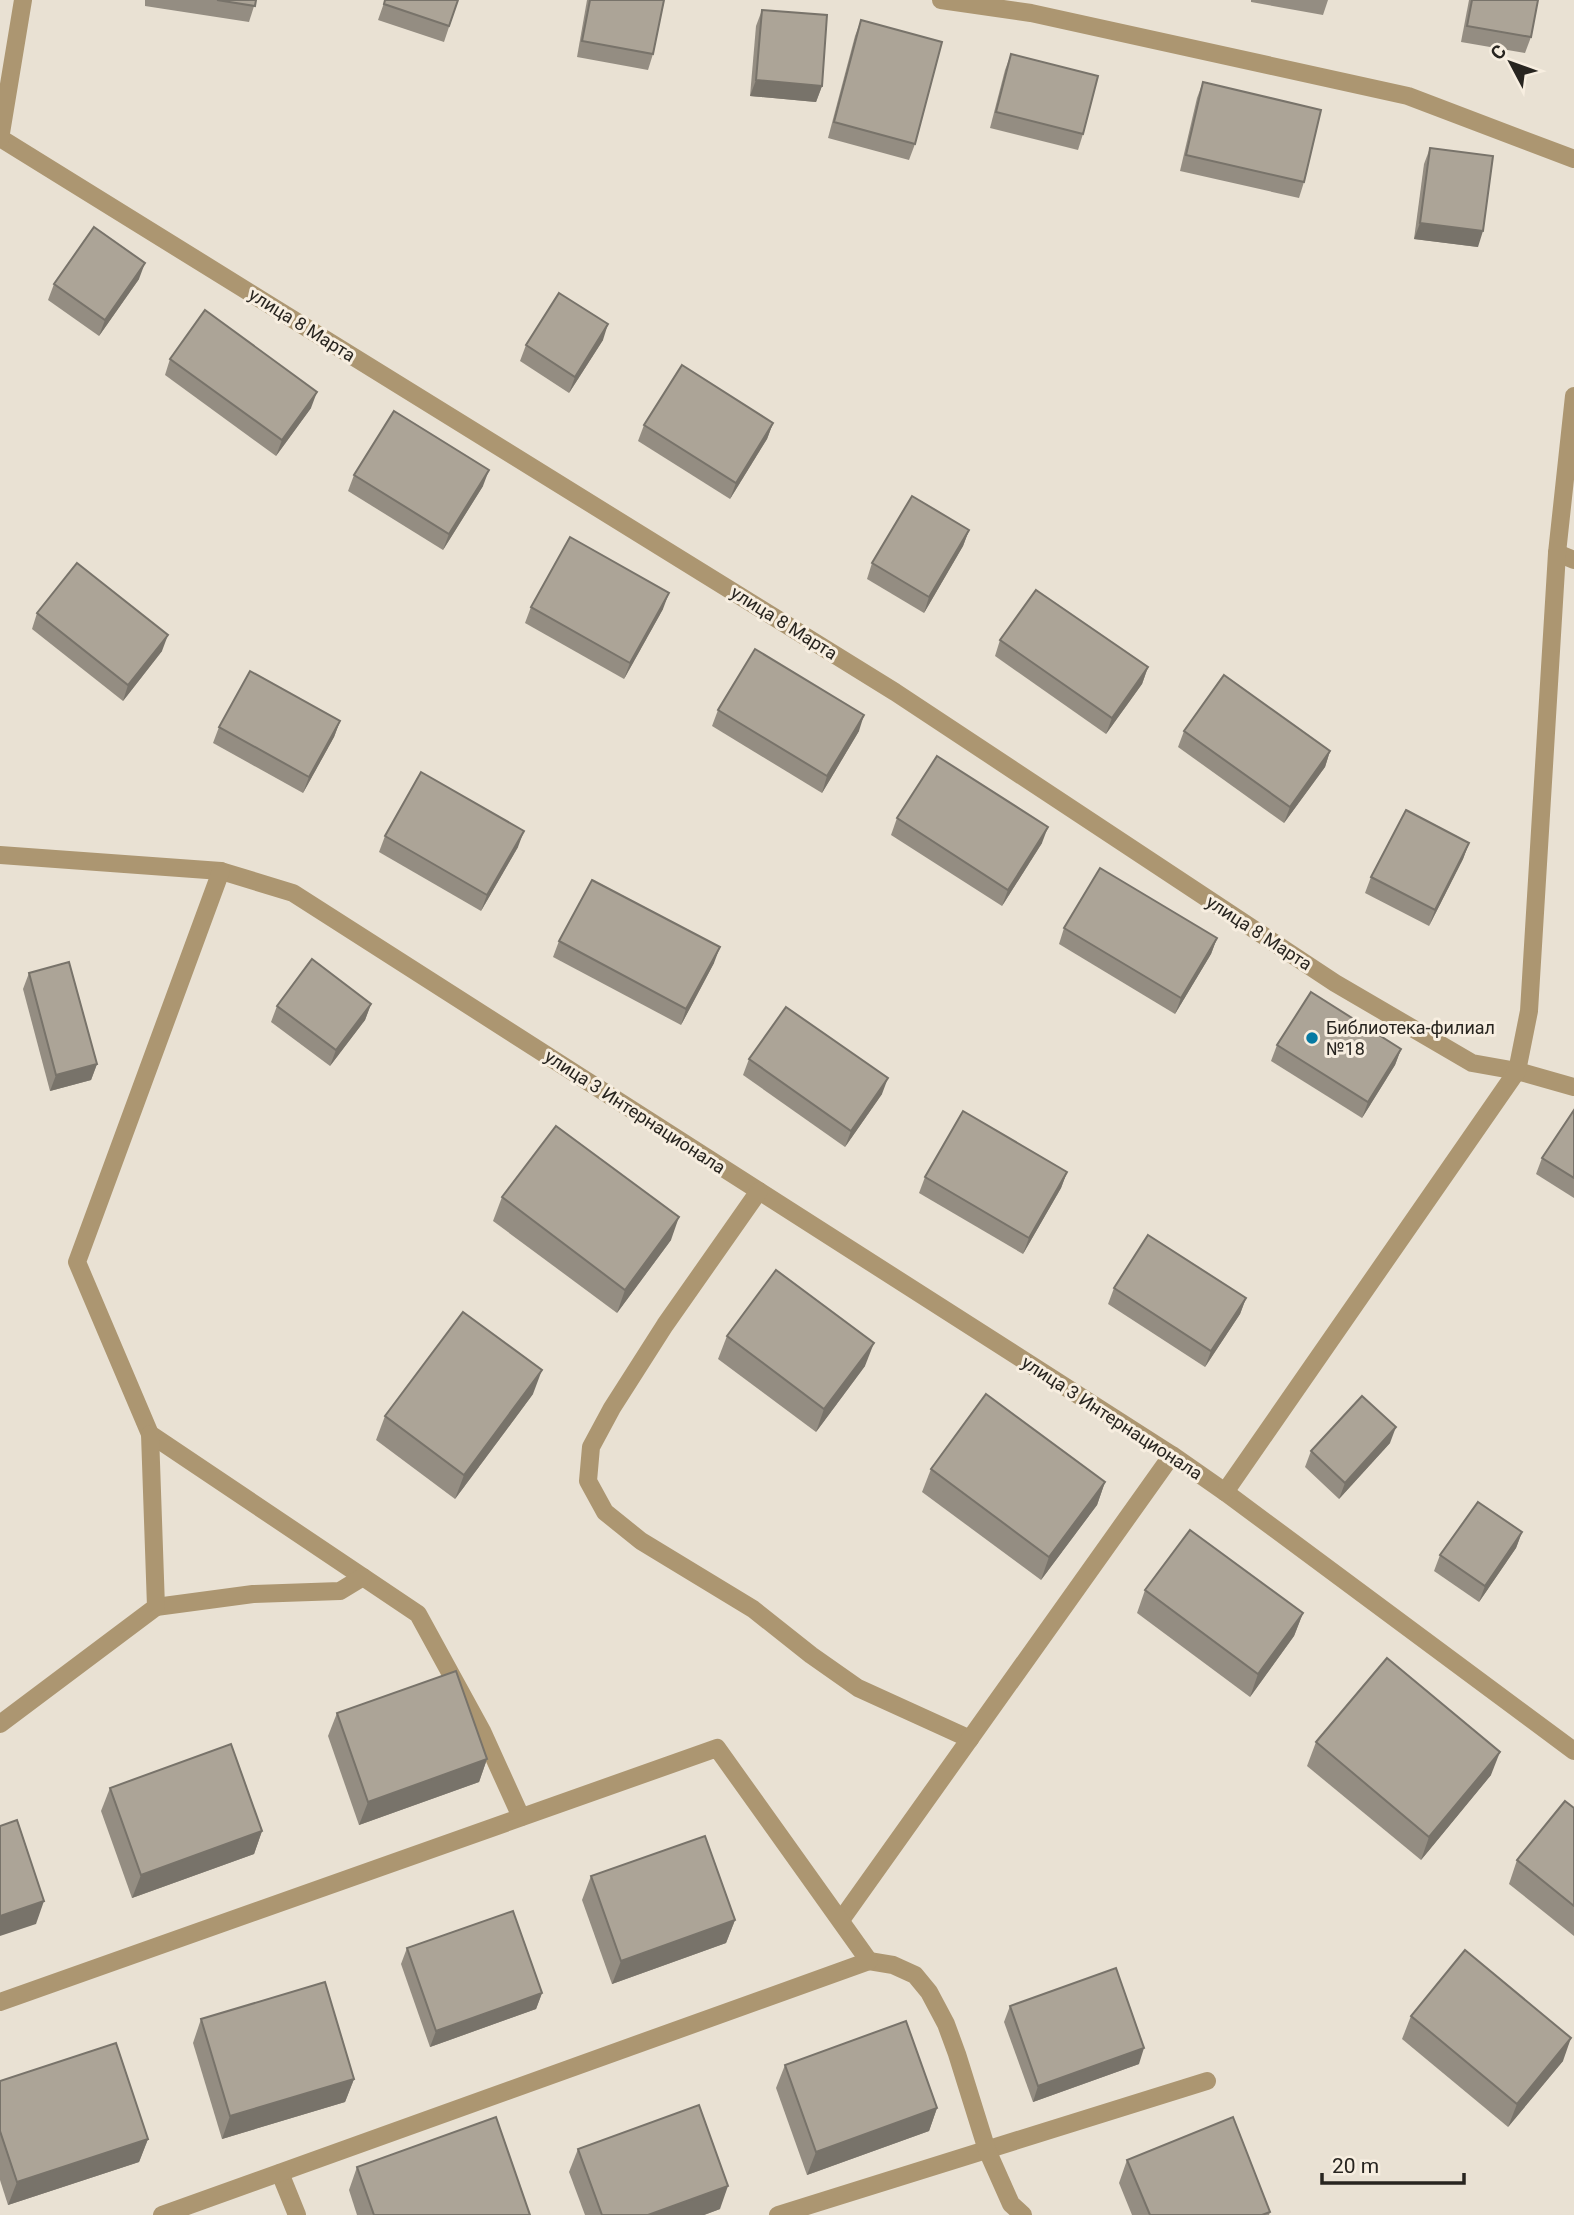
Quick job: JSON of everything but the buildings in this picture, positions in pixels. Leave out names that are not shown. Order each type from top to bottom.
[{"type":"street","points":[[0,138],[23,0]]},
{"type":"street","points":[[941,0],[1031,13],[1408,96],[1574,159]]},
{"type":"street","name":"улица 8 Марта","points":[[0,138],[895,692],[1335,983],[1472,1063],[1517,1071],[1574,1087]]},
{"type":"street","points":[[1226,1492],[1517,1071],[1529,1011],[1556,553],[1574,396]]},
{"type":"street","points":[[1556,553],[1574,559]]},
{"type":"street","name":"улица 3 Интернационала","points":[[0,855],[220,871],[293,893],[1172,1455],[1226,1492],[1574,1751]]},
{"type":"street","points":[[156,1607],[150,1434],[77,1262],[220,871]]},
{"type":"street","points":[[759,1191],[665,1325],[612,1408],[592,1447],[588,1481],[605,1512],[642,1541],[753,1609],[858,1688],[970,1739]]},
{"type":"street","points":[[150,1434],[418,1614],[482,1731],[521,1817]]},
{"type":"street","points":[[841,1920],[1172,1455]]},
{"type":"street","points":[[0,1724],[156,1607],[253,1594],[340,1591],[363,1577]]},
{"type":"street","points":[[0,2002],[717,1748],[869,1961]]},
{"type":"street","points":[[162,2215],[869,1961],[893,1965],[915,1975],[929,1992],[950,2034],[987,2150],[1011,2204],[1023,2215]]},
{"type":"street","points":[[778,2215],[1208,2081]]},
{"type":"street","points":[[281,2173],[297,2215]]},
{"type":"place","name":"Библиотека-филиал №18","points":[[1312,1038]]}]
